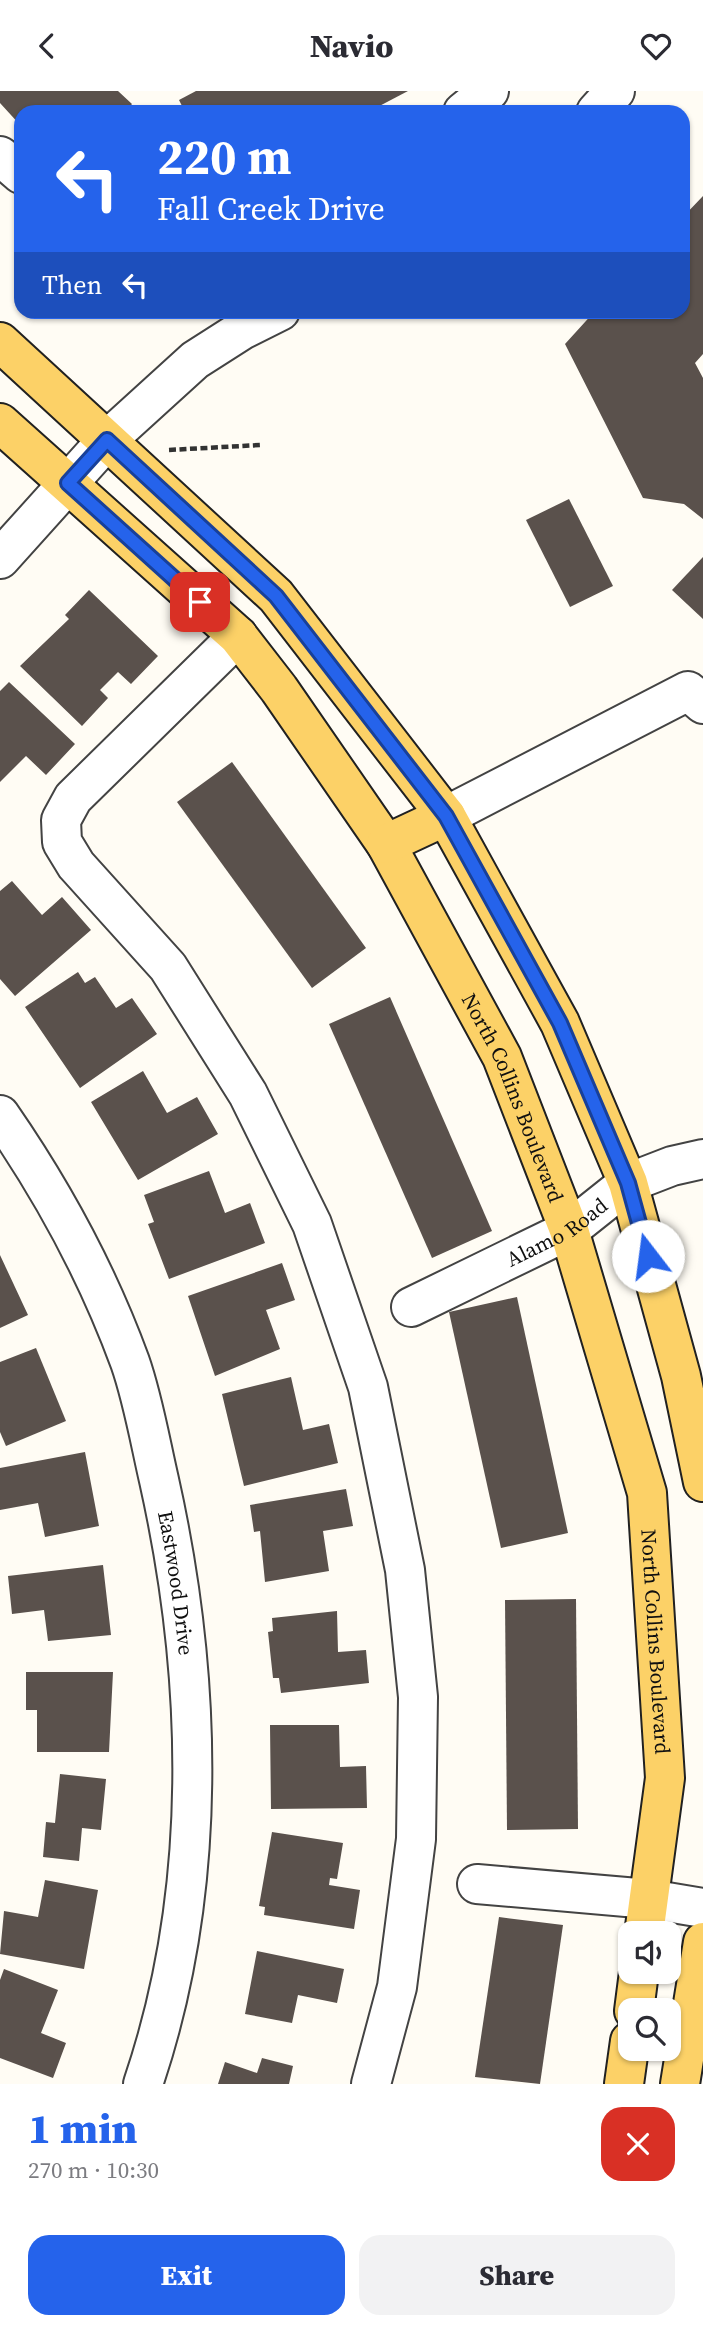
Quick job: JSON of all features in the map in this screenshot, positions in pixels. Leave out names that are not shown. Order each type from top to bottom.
[{"type":"main road","points":[[0,342],[276,596],[446,816],[560,1023],[628,1183],[692,1373],[703,1482]]},
{"type":"main road","name":"North Collins Boulevard","points":[[0,423],[238,636],[279,689],[386,844],[502,1057],[569,1230],[647,1493],[665,1778],[647,1916]]},
{"type":"main road","points":[[386,844],[446,816]]},
{"type":"main road","points":[[680,2084],[703,1942]]},
{"type":"main road","points":[[624,2084],[627,2061]]},
{"type":"street","points":[[472,105],[489,91]]},
{"type":"street","points":[[602,105],[615,91]]},
{"type":"street","points":[[0,156],[14,168]]},
{"type":"street","points":[[0,559],[107,440],[235,321]]},
{"type":"street","points":[[238,636],[73,798],[61,820],[62,842],[76,865],[168,968],[248,1094],[312,1224],[368,1387],[405,1570],[418,1697],[414,1852],[397,1987],[371,2084]]},
{"type":"street","points":[[446,816],[688,691],[703,704]]},
{"type":"street","name":"Eastwood Drive","points":[[0,1115],[45,1180],[106,1304],[131,1364],[173,1544],[189,1692],[193,1792],[178,1942],[143,2084]]},
{"type":"street","name":"Alamo Road","points":[[411,1307],[569,1230],[628,1183],[673,1166],[703,1159]]},
{"type":"street","points":[[477,1884],[647,1916],[703,1908]]},
{"type":"path","points":[[164,450],[260,445]]},
{"type":"building","points":[[0,91],[118,91],[132,104],[14,105],[14,118],[0,103]]},
{"type":"building","points":[[196,91],[408,91],[381,105],[182,105],[179,100]]},
{"type":"building","points":[[703,196],[703,354],[695,363],[703,378],[703,519],[684,504],[643,498],[565,344],[588,319],[690,319],[690,210]]},
{"type":"building","points":[[569,499],[613,586],[570,607],[526,520]]},
{"type":"building","points":[[703,557],[703,619],[672,590]]},
{"type":"building","points":[[89,590],[158,656],[131,684],[118,672],[100,690],[108,698],[82,726],[20,666],[69,619],[65,615]]},
{"type":"building","points":[[9,682],[75,744],[46,775],[26,756],[0,782],[0,691]]},
{"type":"building","points":[[232,762],[366,948],[312,988],[177,802]]},
{"type":"building","points":[[12,881],[42,915],[62,897],[91,930],[15,996],[0,979],[0,891]]},
{"type":"building","points":[[78,972],[85,983],[95,977],[116,1008],[132,998],[157,1034],[80,1088],[25,1007]]},
{"type":"building","points":[[390,997],[492,1231],[432,1258],[329,1024]]},
{"type":"building","points":[[143,1071],[167,1113],[197,1097],[218,1134],[138,1180],[91,1102]]},
{"type":"building","points":[[209,1171],[225,1213],[250,1203],[265,1243],[169,1279],[148,1224],[154,1222],[144,1195]]},
{"type":"building","points":[[0,1255],[28,1315],[0,1328]]},
{"type":"building","points":[[282,1263],[295,1300],[266,1310],[280,1349],[215,1376],[188,1296]]},
{"type":"building","points":[[517,1297],[568,1533],[501,1548],[449,1312]]},
{"type":"building","points":[[36,1348],[66,1421],[6,1446],[0,1432],[0,1362]]},
{"type":"building","points":[[291,1377],[303,1430],[329,1424],[338,1463],[244,1486],[222,1394]]},
{"type":"building","points":[[85,1452],[99,1526],[45,1537],[38,1503],[0,1510],[0,1468]]},
{"type":"building","points":[[346,1489],[353,1526],[323,1531],[329,1571],[265,1582],[260,1531],[254,1532],[250,1505]]},
{"type":"building","points":[[103,1565],[111,1635],[48,1641],[44,1610],[12,1614],[8,1576]]},
{"type":"building","points":[[576,1599],[578,1829],[507,1830],[505,1600]]},
{"type":"building","points":[[337,1611],[338,1652],[366,1650],[369,1683],[281,1693],[279,1678],[273,1678],[268,1632],[273,1631],[272,1618]]},
{"type":"building","points":[[26,1672],[113,1672],[109,1752],[37,1752],[37,1710],[26,1710]]},
{"type":"building","points":[[270,1725],[339,1725],[340,1767],[366,1766],[367,1808],[271,1809]]},
{"type":"building","points":[[60,1774],[106,1779],[101,1830],[82,1828],[79,1861],[43,1857],[46,1822],[55,1823]]},
{"type":"building","points":[[272,1832],[343,1843],[337,1879],[330,1878],[329,1885],[360,1890],[354,1929],[264,1915],[265,1907],[259,1906]]},
{"type":"building","points":[[45,1880],[98,1890],[84,1969],[0,1954],[4,1911],[38,1917]]},
{"type":"building","points":[[499,1917],[563,1925],[540,2084],[475,2077]]},
{"type":"building","points":[[257,1951],[344,1969],[337,2003],[298,1995],[292,2023],[245,2014]]},
{"type":"building","points":[[4,1969],[58,1990],[41,2033],[66,2043],[53,2078],[0,2058],[0,1980]]},
{"type":"building","points":[[262,2058],[293,2066],[289,2084],[218,2084],[225,2062],[257,2073]]},
{"type":"route","points":[[200,602],[68,483],[107,440],[276,596],[446,816],[560,1023],[628,1183],[648,1256]]}]
